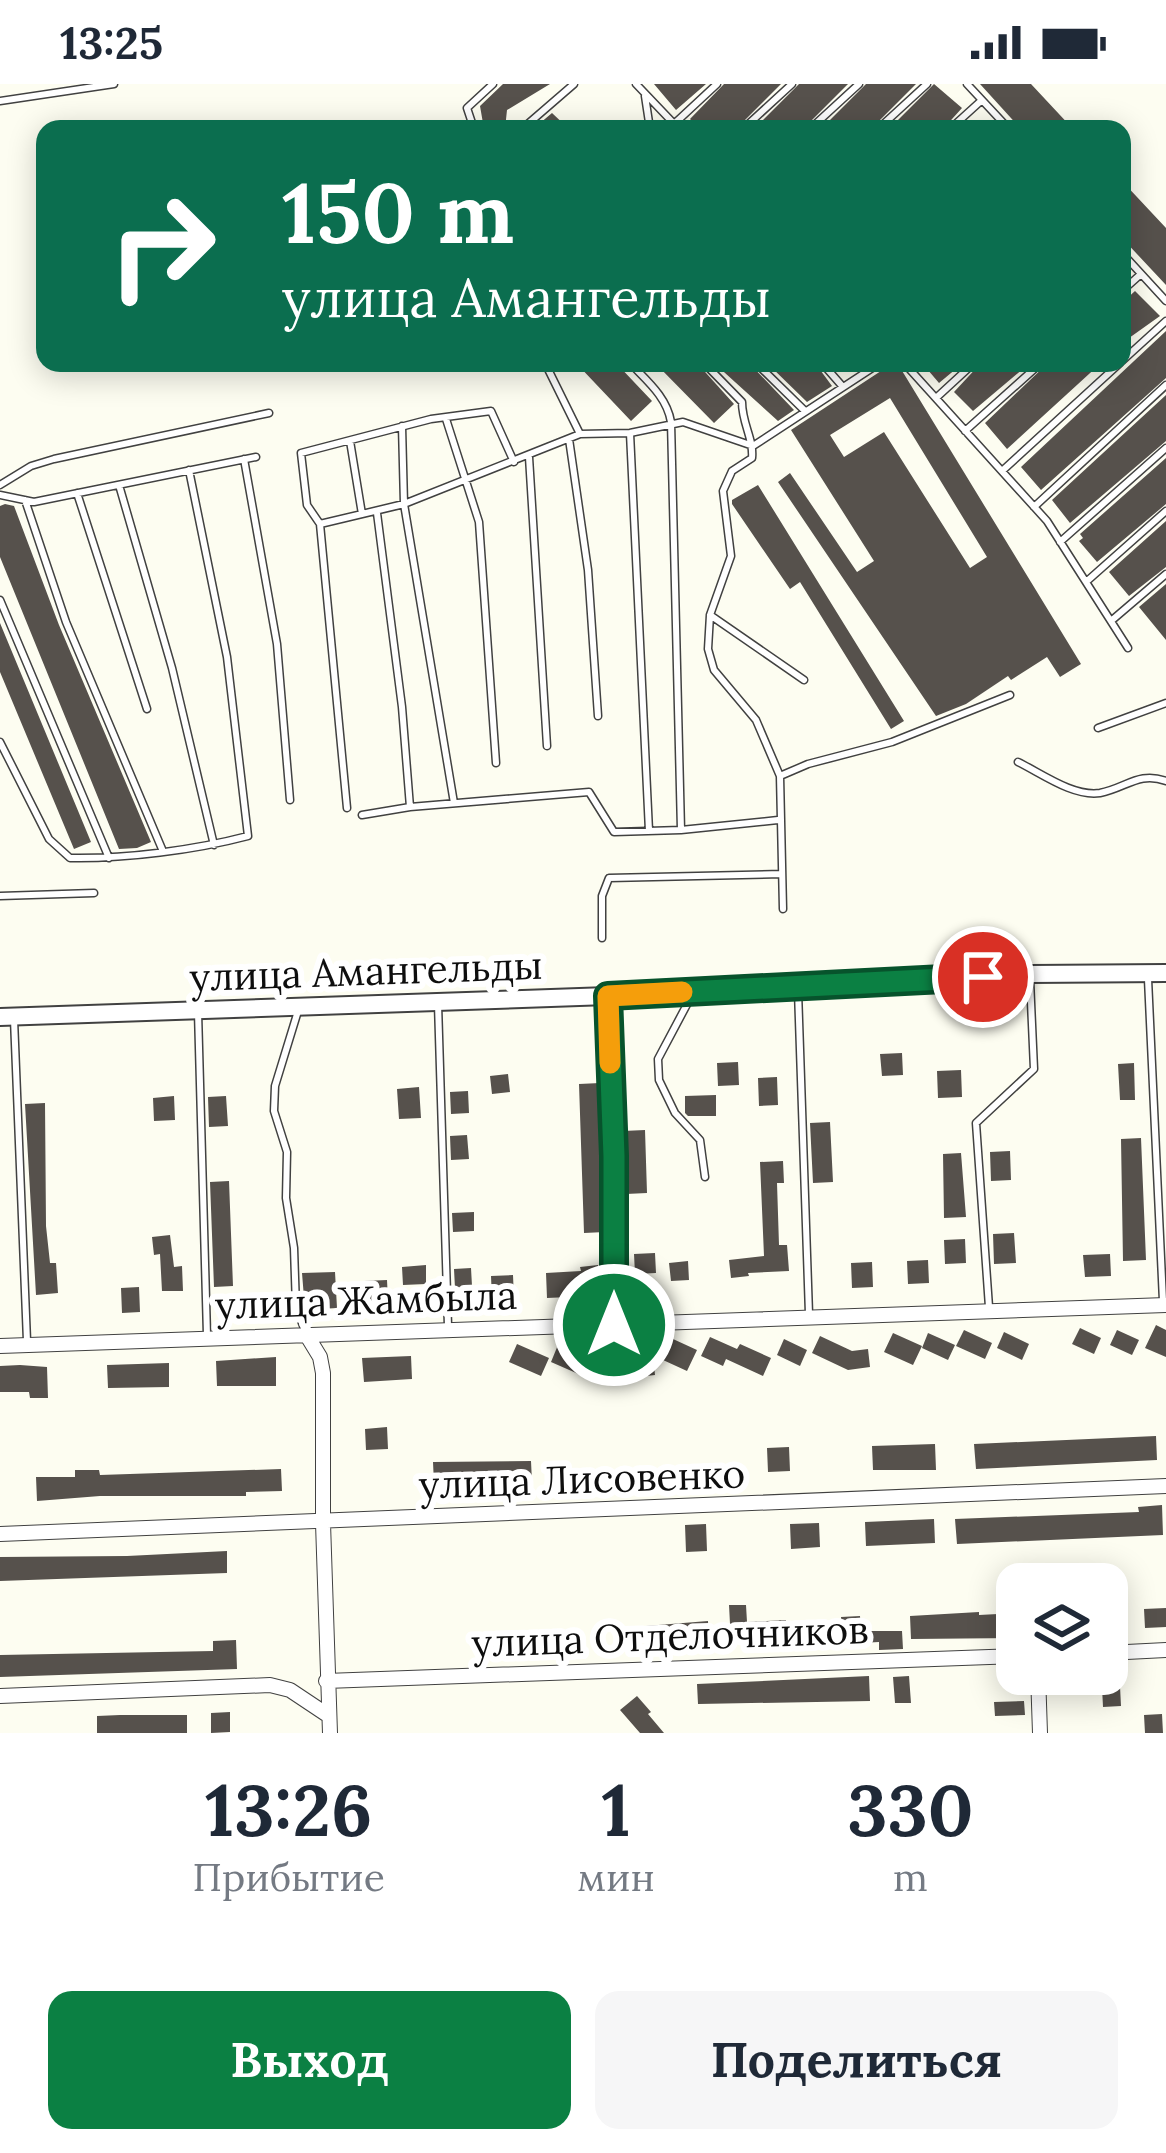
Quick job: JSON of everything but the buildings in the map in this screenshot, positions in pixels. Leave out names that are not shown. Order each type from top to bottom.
[{"type":"street","name":"улица Амангельды","points":[[7,1017],[608,996],[1030,974],[1157,974]]},
{"type":"street","name":"улица Жамбыла","points":[[0,1346],[1165,1305]]},
{"type":"street","points":[[306,1334],[323,1372],[330,1733]]},
{"type":"street","name":"улица Лисовенко","points":[[0,1534],[1166,1486]]},
{"type":"street","points":[[1128,1651],[1166,1650]]},
{"type":"street","name":"улица Отделочников","points":[[326,1681],[996,1657]]},
{"type":"street","points":[[0,1696],[270,1685],[290,1690],[329,1716]]},
{"type":"street","points":[[1039,1695],[1040,1733]]},
{"type":"lane","points":[[0,101],[114,84]]},
{"type":"lane","points":[[471,120],[467,108],[494,84]]},
{"type":"lane","points":[[532,120],[574,84]]},
{"type":"lane","points":[[683,120],[717,84]]},
{"type":"lane","points":[[753,120],[792,84]]},
{"type":"lane","points":[[820,120],[859,84]]},
{"type":"lane","points":[[888,120],[927,84]]},
{"type":"lane","points":[[968,84],[1001,120]]},
{"type":"lane","points":[[642,87],[672,120]]},
{"type":"lane","points":[[642,87],[648,120]]},
{"type":"lane","points":[[960,120],[982,100]]},
{"type":"lane","points":[[1131,262],[1166,301]]},
{"type":"lane","points":[[1131,283],[1142,274]]},
{"type":"lane","points":[[1131,353],[1166,321]]},
{"type":"lane","points":[[549,372],[580,434]]},
{"type":"lane","points":[[639,372],[657,390],[671,422],[681,830]]},
{"type":"lane","points":[[713,372],[742,402],[742,423],[754,446],[752,458],[733,471],[723,491],[731,556],[710,615],[708,649],[713,670],[756,720],[780,776],[783,909]]},
{"type":"lane","points":[[765,372],[806,412]]},
{"type":"lane","points":[[830,372],[843,387]]},
{"type":"lane","points":[[754,446],[866,372]]},
{"type":"lane","points":[[912,372],[1034,507],[1128,647]]},
{"type":"lane","points":[[936,398],[964,372]]},
{"type":"lane","points":[[965,431],[1032,372]]},
{"type":"lane","points":[[1002,471],[1110,372]]},
{"type":"lane","points":[[1034,507],[1166,385]]},
{"type":"lane","points":[[347,808],[320,524],[307,505],[301,453],[402,426],[491,411],[514,462]]},
{"type":"lane","points":[[0,485],[31,466],[54,459],[269,413]]},
{"type":"lane","points":[[446,419],[479,522],[496,764]]},
{"type":"lane","points":[[320,524],[404,505],[580,434],[630,433],[683,422],[754,446]]},
{"type":"lane","points":[[402,426],[404,505],[454,803]]},
{"type":"lane","points":[[630,433],[649,831]]},
{"type":"lane","points":[[568,439],[588,570],[598,716]]},
{"type":"lane","points":[[350,442],[362,514]]},
{"type":"lane","points":[[1060,542],[1166,448]]},
{"type":"lane","points":[[0,495],[25,500],[77,493],[256,457]]},
{"type":"lane","points":[[529,457],[547,746]]},
{"type":"lane","points":[[244,459],[277,644],[290,800]]},
{"type":"lane","points":[[0,742],[50,838],[70,858],[109,858],[248,836],[227,657],[189,470]]},
{"type":"lane","points":[[119,484],[172,668],[214,845]]},
{"type":"lane","points":[[77,493],[147,709]]},
{"type":"lane","points":[[25,500],[66,622],[162,849]]},
{"type":"lane","points":[[377,511],[410,807]]},
{"type":"lane","points":[[1086,582],[1166,511]]},
{"type":"lane","points":[[1111,621],[1166,574]]},
{"type":"lane","points":[[0,600],[109,858]]},
{"type":"lane","points":[[710,615],[804,680]]},
{"type":"lane","points":[[780,776],[892,742],[1010,695]]},
{"type":"lane","points":[[1098,728],[1166,703]]},
{"type":"lane","points":[[1018,762],[1079,791],[1100,793],[1138,777],[1166,781]]},
{"type":"lane","points":[[362,815],[590,792],[614,832],[779,820]]},
{"type":"lane","points":[[602,938],[602,896],[609,878],[782,874]]},
{"type":"lane","points":[[0,896],[94,893]]},
{"type":"lane","points":[[989,1310],[976,1123],[1034,1069],[1030,974]]},
{"type":"lane","points":[[1157,974],[1165,1305]]},
{"type":"lane","points":[[798,988],[809,1317]]},
{"type":"lane","points":[[693,992],[658,1059],[659,1080],[675,1113],[700,1140],[705,1178]]},
{"type":"lane","points":[[608,996],[614,1325]]},
{"type":"lane","points":[[438,1001],[448,1330]]},
{"type":"lane","points":[[300,1006],[275,1086],[274,1111],[287,1152],[286,1198],[296,1307],[306,1334]]},
{"type":"lane","points":[[197,1010],[207,1338]]},
{"type":"lane","points":[[7,1017],[27,1345]]},
{"type":"slow traffic","points":[[610,1063],[608,996],[682,992]]},
{"type":"route","points":[[614,1325],[608,996],[983,977]]}]
